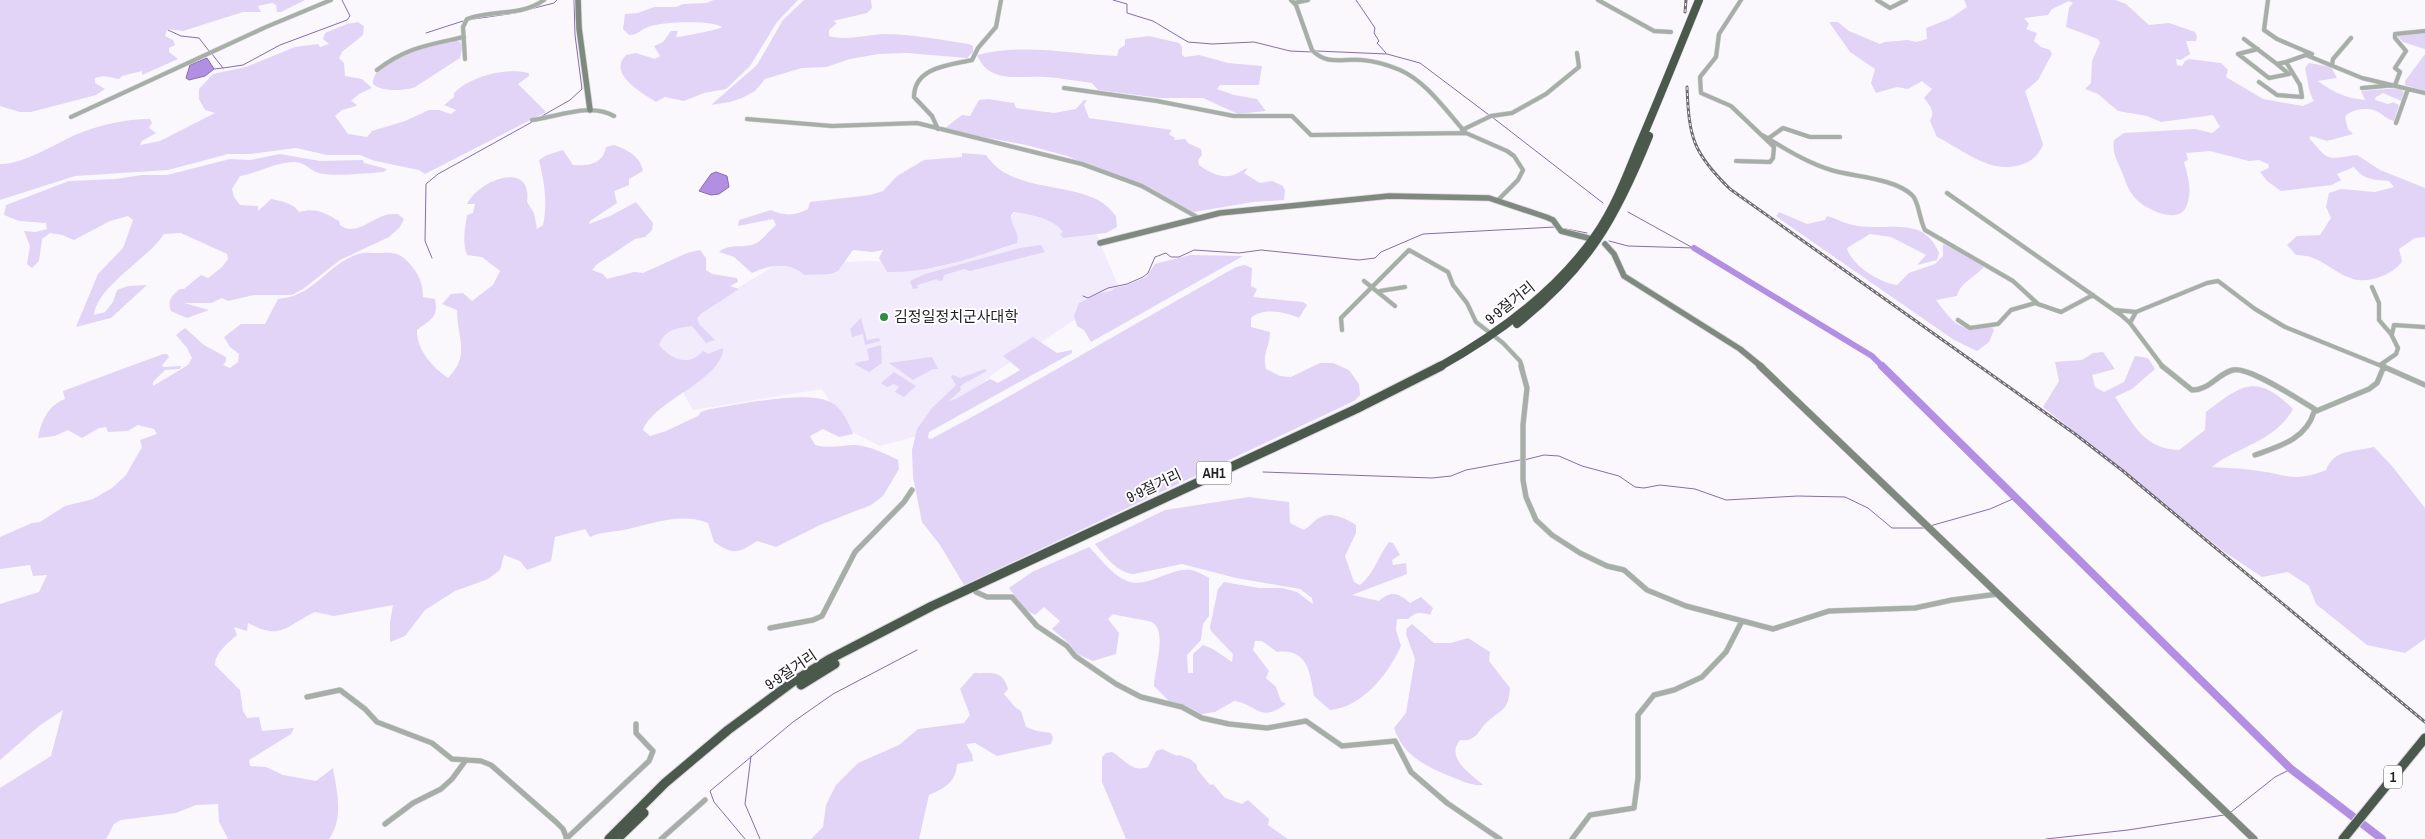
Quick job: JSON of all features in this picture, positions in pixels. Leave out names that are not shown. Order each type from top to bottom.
[{"type":"highway","name":"9·9절거리","points":[[609,839],[646,802],[736,724],[808,673],[860,642],[1417,378],[1495,337],[1556,283],[1587,247],[1606,219],[1629,169],[1699,0]]},
{"type":"highway","name":"9·9절거리","points":[[617,839],[677,781],[734,734],[808,680],[862,648],[976,592],[1421,382],[1495,337],[1563,287],[1612,221],[1636,171],[1704,0]]},
{"type":"highway","name":"1","points":[[2350,839],[2362,819],[2425,738]]},
{"type":"highway","name":"1","points":[[2362,819],[2425,745]]},
{"type":"highway","name":"1","points":[[2343,839],[2356,828]]},
{"type":"street","points":[[71,117],[266,27],[331,0]]},
{"type":"street","points":[[465,59],[464,23],[469,17],[513,12],[537,6],[544,0]]},
{"type":"street","points":[[578,0],[579,28],[590,110]]},
{"type":"street","points":[[938,129],[938,124],[928,110],[914,97],[916,87],[930,70],[972,60],[978,48],[996,27],[1002,0]]},
{"type":"street","points":[[1308,0],[1293,2],[1313,52],[1329,61],[1363,60],[1406,73],[1424,88],[1462,130],[1514,156],[1523,170],[1518,180],[1497,201]]},
{"type":"street","points":[[1598,0],[1654,31],[1671,32]]},
{"type":"street","points":[[1736,161],[1754,160],[1768,162],[1772,160],[1774,147],[1731,106],[1699,91],[1702,70],[1716,57],[1715,46],[1722,28],[1741,0]]},
{"type":"street","points":[[1877,0],[1888,8],[1906,0]]},
{"type":"street","points":[[2268,0],[2264,28],[2268,33],[2362,78],[2425,92]]},
{"type":"street","points":[[2395,85],[2400,72],[2395,68],[2406,51],[2395,38],[2395,34],[2425,31]]},
{"type":"street","points":[[377,70],[394,57],[413,48],[464,37]]},
{"type":"street","points":[[2332,64],[2332,59],[2351,38]]},
{"type":"street","points":[[2244,39],[2258,49],[2289,74],[2269,78],[2238,54],[2258,49]]},
{"type":"street","points":[[1462,130],[1477,125],[1491,116],[1512,113],[1546,94],[1579,67],[1576,53]]},
{"type":"street","points":[[2277,64],[2306,55],[2332,64]]},
{"type":"street","points":[[2258,82],[2277,94],[2302,97],[2300,85],[2286,62]]},
{"type":"street","points":[[2362,88],[2395,85]]},
{"type":"street","points":[[1064,88],[1166,102],[1234,116],[1292,116],[1300,120],[1310,135],[1466,133]]},
{"type":"street","points":[[2396,123],[2408,89]]},
{"type":"street","points":[[532,120],[590,110],[608,112],[614,116]]},
{"type":"street","points":[[747,119],[832,126],[917,123],[1075,161],[1128,181],[1197,217]]},
{"type":"street","points":[[1769,138],[1783,128],[1810,137],[1840,137]]},
{"type":"street","points":[[1762,135],[1793,153],[1830,170],[1886,182],[1911,192],[1917,200],[1919,219],[1924,230],[2013,281],[2037,303],[2061,312],[2093,295]]},
{"type":"street","points":[[1947,193],[2114,310],[2130,324],[2165,370],[2192,390],[2205,388],[2217,378],[2234,369],[2240,369],[2259,376],[2316,410],[2344,401],[2376,384],[2382,366],[2398,348],[2392,334],[2380,320],[2379,303],[2372,287]]},
{"type":"street","points":[[1100,243],[1197,217],[1266,207],[1389,196],[1470,196],[1497,201],[1549,218],[1565,233],[1588,238]]},
{"type":"street","points":[[1605,244],[1613,251],[1616,262],[1624,276],[1754,358],[2254,839]]},
{"type":"street","points":[[1342,330],[1341,318],[1409,250],[1448,272],[1454,285],[1467,302],[1476,322],[1495,337],[1522,366],[1527,388],[1523,425],[1523,480],[1526,497],[1536,520],[1552,535],[1580,553],[1607,566],[1624,570],[1647,590],[1701,611],[1776,629],[1829,611],[1915,608],[1952,600],[2000,594]]},
{"type":"street","points":[[1364,281],[1373,285],[1380,291],[1388,303],[1395,306]]},
{"type":"street","points":[[2114,310],[2136,312],[2207,283],[2218,281],[2255,309],[2285,326],[2425,385]]},
{"type":"street","points":[[1380,291],[1405,287]]},
{"type":"street","points":[[1958,320],[1970,328],[1995,325],[2011,310],[2037,303]]},
{"type":"street","points":[[2130,324],[2136,312]]},
{"type":"street","points":[[2392,334],[2394,325],[2424,327]]},
{"type":"street","points":[[2255,455],[2292,441],[2311,422],[2316,410]]},
{"type":"street","points":[[770,628],[813,620],[822,616],[855,552],[904,502],[912,490]]},
{"type":"street","points":[[976,592],[987,597],[1008,597],[1015,600],[1036,626],[1068,646],[1075,656],[1116,684],[1141,697],[1182,707],[1202,718],[1230,724],[1268,728],[1306,721],[1342,746],[1394,741],[1411,772],[1447,803],[1500,839]]},
{"type":"street","points":[[1572,839],[1590,815],[1634,808],[1638,778],[1638,715],[1654,696],[1674,690],[1702,677],[1726,652],[1742,621]]},
{"type":"street","points":[[307,697],[340,690],[365,709],[377,722],[410,733],[432,744],[452,759],[491,765],[556,822],[563,829],[567,839],[621,785],[649,761],[653,751],[636,734],[636,724]]},
{"type":"street","points":[[385,824],[413,803],[441,788],[452,779],[466,760]]},
{"type":"street","points":[[661,839],[705,800]]},
{"type":"shaded area","points":[[0,0],[305,0],[281,12],[277,12],[276,5],[272,3],[258,6],[261,12],[243,12],[183,31],[167,29],[165,36],[173,40],[175,45],[169,48],[169,52],[178,59],[142,75],[142,71],[122,76],[119,79],[103,76],[95,78],[95,83],[105,89],[96,95],[31,112],[20,112],[0,106]]},
{"type":"shaded area","points":[[714,0],[798,0],[777,22],[750,66],[726,89],[704,93],[684,101],[665,97],[656,102],[635,88],[623,76],[621,62],[626,55],[636,53],[655,59],[660,56],[654,46],[663,42],[671,31],[678,31],[676,37],[722,27],[708,23],[666,23],[648,27],[629,35],[623,29],[625,14],[638,13],[654,7],[676,7],[683,4],[706,3]]},
{"type":"shaded area","points":[[804,0],[871,0],[872,8],[867,13],[833,21],[837,23],[829,30],[829,36],[849,38],[894,34],[916,36],[969,44],[973,46],[973,52],[967,58],[907,53],[878,54],[850,59],[826,67],[802,68],[765,79],[755,91],[742,98],[711,105],[757,65],[783,20]]},
{"type":"shaded area","points":[[1964,0],[2115,0],[2126,4],[2149,25],[2169,23],[2195,32],[2196,41],[2186,41],[2190,54],[2181,60],[2176,59],[2177,65],[2182,66],[2189,59],[2221,63],[2228,70],[2226,77],[2263,99],[2303,106],[2314,101],[2309,90],[2305,68],[2309,63],[2331,67],[2337,78],[2318,81],[2335,92],[2352,98],[2365,100],[2361,91],[2399,88],[2404,92],[2401,101],[2383,93],[2376,97],[2375,100],[2388,104],[2393,102],[2399,105],[2394,121],[2376,111],[2368,109],[2359,110],[2351,112],[2345,117],[2348,129],[2353,134],[2327,141],[2311,136],[2309,138],[2329,157],[2357,155],[2380,170],[2425,188],[2425,237],[2415,238],[2399,249],[2402,261],[2394,270],[2387,274],[2366,280],[2345,276],[2312,258],[2296,255],[2287,245],[2297,236],[2320,235],[2331,218],[2326,207],[2329,193],[2341,189],[2375,192],[2394,187],[2389,181],[2365,177],[2354,167],[2337,174],[2341,180],[2332,185],[2281,191],[2267,181],[2260,172],[2269,168],[2268,164],[2259,160],[2249,161],[2210,151],[2186,153],[2188,160],[2184,162],[2189,184],[2189,196],[2186,207],[2182,212],[2176,215],[2161,214],[2146,207],[2129,190],[2115,156],[2114,140],[2124,133],[2195,129],[2212,133],[2220,127],[2213,115],[2161,122],[2147,116],[2118,111],[2098,94],[2085,89],[2091,83],[2092,61],[2100,43],[2098,39],[2066,27],[2069,8],[2073,3],[2069,1],[2052,9],[2048,15],[2024,18],[2029,24],[2026,29],[2037,33],[2034,41],[2041,47],[2050,50],[2052,54],[2038,80],[2025,91],[2043,144],[2032,160],[2014,166],[2002,167],[1991,165],[1937,137],[1930,121],[1932,109],[1924,98],[1932,89],[1922,81],[1908,89],[1897,87],[1876,93],[1871,83],[1875,69],[1850,52],[1829,22],[1838,22],[1849,31],[1880,44],[1908,40],[1916,42],[1927,39],[1926,28],[1949,19],[1967,7]]},
{"type":"shaded area","points":[[358,22],[364,26],[363,35],[342,52],[339,58],[344,63],[345,76],[362,79],[372,88],[359,94],[351,101],[356,106],[342,110],[335,116],[348,134],[367,137],[372,131],[405,121],[429,110],[439,110],[451,114],[456,110],[444,105],[454,97],[454,93],[461,87],[489,74],[500,72],[520,71],[529,73],[529,76],[518,84],[546,112],[425,174],[419,170],[375,161],[360,155],[327,155],[296,148],[251,154],[228,154],[168,170],[75,176],[0,200],[0,164],[18,161],[84,131],[122,121],[150,119],[152,123],[149,128],[156,133],[142,141],[140,145],[160,141],[215,113],[205,110],[199,99],[199,89],[213,74],[246,67],[295,47],[318,44],[320,47],[329,44],[323,39],[325,33],[347,24]]},
{"type":"shaded area","points":[[2425,32],[2425,49],[2403,42],[2396,35]]},
{"type":"shaded area","points":[[1149,36],[1179,43],[1182,47],[1182,55],[1185,57],[1199,55],[1228,63],[1262,66],[1259,85],[1220,85],[1217,89],[1234,95],[1257,99],[1266,111],[1238,114],[1203,98],[1160,98],[1098,90],[1092,83],[1045,77],[997,75],[989,71],[977,55],[1012,50],[1047,50],[1117,56],[1119,49],[1125,45],[1125,39]]},
{"type":"shaded area","points":[[457,40],[463,44],[460,58],[415,87],[393,90],[377,87],[373,84],[376,74],[383,66],[394,59],[421,48]]},
{"type":"shaded area","points":[[2425,54],[2425,91],[2405,85],[2405,81]]},
{"type":"shaded area","points":[[207,58],[214,69],[205,76],[189,80],[186,78],[190,65]]},
{"type":"shaded area","points":[[988,99],[1014,103],[1016,108],[1054,113],[1076,109],[1084,100],[1087,100],[1084,105],[1089,118],[1172,130],[1169,134],[1175,138],[1174,140],[1185,139],[1188,143],[1201,149],[1202,155],[1198,160],[1199,165],[1203,168],[1218,175],[1228,176],[1248,168],[1244,173],[1260,183],[1272,181],[1283,186],[1285,191],[1284,200],[1253,202],[1194,212],[1067,156],[1026,145],[947,130],[945,128],[962,115],[970,116],[979,100]]},
{"type":"shaded area","points":[[614,145],[633,154],[639,161],[643,171],[629,179],[629,185],[614,191],[617,203],[590,221],[589,224],[610,216],[636,202],[653,223],[652,230],[645,237],[635,239],[596,265],[592,270],[603,274],[607,279],[634,272],[643,273],[687,253],[700,250],[706,258],[706,270],[712,274],[737,278],[738,282],[730,286],[739,289],[697,318],[699,324],[715,340],[706,343],[692,326],[672,330],[662,340],[659,345],[669,355],[681,360],[692,359],[703,351],[708,354],[723,348],[720,360],[712,370],[660,409],[649,419],[643,430],[650,436],[666,431],[710,409],[773,399],[807,397],[821,399],[836,405],[842,412],[853,434],[839,437],[823,429],[810,436],[815,445],[826,447],[856,445],[878,451],[898,460],[899,469],[883,496],[871,505],[820,525],[776,547],[757,541],[740,550],[731,551],[714,542],[708,523],[687,519],[655,522],[590,537],[585,529],[555,537],[551,561],[527,570],[520,561],[504,555],[500,570],[488,579],[455,591],[425,610],[405,636],[390,642],[390,622],[393,605],[334,616],[315,612],[283,630],[276,631],[269,631],[248,623],[247,631],[234,627],[237,635],[217,656],[215,665],[240,690],[243,711],[247,718],[259,717],[262,731],[294,728],[291,734],[249,760],[250,766],[266,767],[283,775],[316,781],[333,768],[338,814],[337,823],[329,839],[228,839],[219,822],[218,804],[196,805],[176,813],[121,820],[114,824],[106,839],[0,839],[0,788],[51,756],[63,710],[39,726],[0,760],[0,604],[39,592],[47,575],[33,576],[30,565],[0,569],[0,537],[32,523],[40,522],[65,506],[93,499],[112,488],[126,475],[142,447],[140,440],[157,434],[154,429],[138,425],[128,431],[108,432],[106,427],[99,428],[82,438],[68,430],[55,436],[38,438],[46,415],[54,405],[65,399],[63,391],[163,354],[167,354],[169,357],[162,365],[163,367],[182,366],[179,369],[165,370],[153,382],[153,386],[188,365],[192,358],[187,348],[176,335],[185,328],[204,345],[226,357],[223,365],[230,368],[238,362],[239,354],[230,347],[224,337],[241,324],[265,324],[278,299],[291,297],[302,292],[347,259],[358,254],[367,253],[393,253],[405,259],[412,266],[421,282],[423,297],[435,299],[436,311],[429,321],[417,330],[417,337],[426,357],[448,378],[459,361],[461,346],[457,310],[442,304],[451,294],[463,293],[472,301],[493,285],[500,271],[482,257],[467,255],[465,250],[464,240],[467,215],[473,213],[475,204],[467,204],[473,195],[492,181],[514,177],[522,181],[527,189],[527,202],[534,213],[537,229],[543,225],[545,208],[544,184],[539,160],[547,155],[563,150],[573,165],[590,164],[602,157],[606,147]]},
{"type":"shaded area","points":[[962,153],[986,155],[996,167],[1009,175],[1022,180],[1084,194],[1098,200],[1116,216],[1117,227],[1106,233],[1063,238],[1060,234],[1063,232],[1053,223],[1027,214],[1014,212],[1011,215],[1011,219],[1018,239],[1017,243],[953,263],[903,272],[887,272],[879,258],[883,250],[872,252],[853,250],[838,271],[830,274],[804,275],[786,266],[772,266],[752,273],[734,257],[719,252],[729,247],[754,244],[776,225],[773,219],[738,226],[739,220],[771,210],[785,214],[794,214],[808,209],[810,202],[870,195],[883,191],[897,176],[924,160],[962,157]]},
{"type":"shaded area","points":[[280,154],[320,161],[363,160],[364,163],[387,169],[384,172],[332,175],[316,172],[299,162],[288,162],[240,176],[232,189],[234,197],[240,205],[258,206],[258,211],[271,199],[290,204],[299,212],[310,210],[325,213],[339,221],[340,225],[352,229],[386,215],[398,214],[404,219],[400,227],[389,237],[340,260],[303,289],[292,295],[254,295],[228,301],[222,298],[211,303],[184,303],[209,310],[187,318],[171,311],[170,301],[173,296],[201,275],[208,278],[222,267],[228,259],[227,254],[181,233],[164,234],[147,253],[113,283],[97,304],[94,315],[105,312],[113,302],[117,290],[128,286],[147,285],[111,318],[76,327],[98,274],[123,248],[133,220],[128,216],[110,221],[74,240],[50,233],[42,239],[39,261],[32,268],[27,264],[30,246],[24,231],[36,232],[47,229],[46,223],[19,221],[4,215],[6,205],[69,181],[116,179],[142,175],[167,175],[230,159],[250,160]]},
{"type":"shaded area","points":[[716,172],[727,176],[729,187],[719,194],[711,195],[699,191],[711,174]]},
{"type":"shaded area","name":"김정일정치군사대학","points":[[1016,212],[1095,231],[1120,290],[997,371],[917,436],[880,446],[848,430],[822,389],[693,410],[653,340],[777,264],[873,261],[936,268],[1007,247],[1009,219]]},
{"type":"shaded area","points":[[1779,212],[1807,224],[1825,220],[1827,216],[1861,226],[1912,228],[1932,240],[1939,253],[1937,260],[1917,265],[1926,255],[1891,237],[1870,234],[1847,248],[1854,261],[1860,267],[1890,284],[1897,285],[1909,273],[1935,264],[1943,256],[1943,244],[1974,258],[1984,267],[1961,287],[1957,296],[1936,300],[1953,321],[1959,325],[1972,329],[1992,327],[1994,330],[1989,342],[1977,351],[1954,340],[1776,216]]},
{"type":"shaded area","points":[[1041,245],[1045,252],[970,271],[964,269],[944,275],[943,280],[938,281],[937,279],[917,285],[918,288],[913,289],[910,281],[925,274],[1020,248]]},
{"type":"shaded area","points":[[1190,255],[1243,256],[1091,342],[1084,330],[1077,326],[1074,316],[1079,303],[1100,293],[1112,291],[1114,288],[1146,277],[1155,264]]},
{"type":"shaded area","points":[[1245,265],[1252,268],[1251,286],[1257,289],[1253,297],[1303,302],[1307,305],[1299,318],[1281,312],[1268,312],[1251,318],[1251,327],[1270,332],[1265,358],[1266,369],[1280,376],[1291,377],[1320,363],[1333,363],[1349,370],[1359,384],[1360,395],[1354,401],[964,585],[940,545],[922,522],[913,477],[912,450],[917,429],[932,408],[956,385],[951,377],[953,375],[960,378],[985,369],[987,371],[963,384],[960,387],[961,390],[949,401],[956,399],[990,379],[998,383],[1020,370],[1003,356],[1033,337],[1057,353],[1072,350],[1072,353],[929,432],[928,438],[931,439],[1008,397],[1236,267]]},
{"type":"shaded area","points":[[861,318],[867,340],[879,338],[880,341],[865,345],[863,334],[852,337],[850,329]]},
{"type":"shaded area","points":[[881,345],[882,363],[869,372],[856,365],[855,363],[869,360],[867,349]]},
{"type":"shaded area","points":[[2103,352],[2115,369],[2092,375],[2095,387],[2104,392],[2124,382],[2135,356],[2148,358],[2155,369],[2132,389],[2115,397],[2134,425],[2148,440],[2167,449],[2179,450],[2205,430],[2206,412],[2239,389],[2249,386],[2269,390],[2293,409],[2276,429],[2212,467],[2247,469],[2296,477],[2305,476],[2326,470],[2334,458],[2346,452],[2374,447],[2392,466],[2425,508],[2425,639],[2405,653],[2367,645],[2316,604],[2309,586],[2288,572],[2262,577],[2223,551],[2043,407],[2059,381],[2055,362],[2082,360],[2093,353]]},
{"type":"shaded area","points":[[932,357],[938,369],[933,369],[913,380],[889,363]]},
{"type":"shaded area","points":[[894,372],[916,386],[904,397],[895,392],[899,387],[894,384],[887,387],[881,383]]},
{"type":"shaded area","points":[[1249,497],[1289,502],[1290,523],[1304,530],[1317,519],[1327,515],[1337,516],[1356,525],[1356,533],[1345,556],[1354,582],[1360,585],[1373,570],[1385,547],[1389,542],[1393,543],[1400,555],[1392,560],[1393,565],[1406,563],[1407,574],[1352,595],[1379,601],[1387,595],[1395,594],[1410,603],[1421,597],[1433,608],[1430,615],[1418,613],[1408,619],[1397,619],[1396,630],[1401,646],[1396,657],[1382,678],[1364,696],[1353,703],[1342,708],[1330,710],[1314,696],[1311,678],[1301,658],[1287,652],[1277,652],[1262,641],[1255,641],[1253,650],[1269,671],[1266,678],[1276,687],[1281,701],[1286,704],[1277,710],[1264,713],[1234,701],[1215,712],[1201,714],[1185,705],[1171,703],[1154,686],[1160,642],[1157,627],[1152,622],[1113,614],[1108,619],[1119,633],[1116,654],[1093,661],[1075,653],[1070,644],[1052,629],[1060,621],[1044,607],[1035,615],[1024,609],[1009,588],[1032,572],[1089,547],[1111,571],[1127,581],[1135,583],[1183,570],[1196,571],[1209,578],[1209,616],[1203,624],[1201,640],[1187,655],[1188,673],[1193,673],[1193,654],[1203,645],[1213,649],[1232,662],[1233,654],[1211,631],[1210,627],[1218,589],[1224,582],[1259,588],[1282,588],[1297,592],[1313,604],[1312,598],[1300,589],[1236,578],[1182,564],[1134,574],[1128,573],[1112,563],[1095,544],[1165,510]]},
{"type":"shaded area","points":[[1412,624],[1434,643],[1451,643],[1468,638],[1490,652],[1489,661],[1510,688],[1505,707],[1484,725],[1475,737],[1469,740],[1460,740],[1456,747],[1456,753],[1461,765],[1483,785],[1467,783],[1425,764],[1410,753],[1398,738],[1394,728],[1406,713],[1415,659],[1406,634],[1407,628]]},
{"type":"shaded area","points":[[974,673],[991,673],[1003,678],[1008,689],[1004,694],[1021,711],[1026,727],[1051,733],[1053,738],[1051,744],[997,756],[975,743],[966,744],[972,754],[973,761],[957,764],[952,780],[929,795],[919,839],[811,839],[823,827],[826,805],[836,785],[858,763],[899,745],[918,729],[964,723],[970,715],[960,689]]},
{"type":"shaded area","points":[[1162,749],[1177,756],[1190,759],[1197,765],[1197,769],[1210,785],[1213,784],[1225,798],[1242,804],[1248,800],[1269,819],[1268,825],[1288,839],[1126,839],[1102,782],[1102,757],[1106,753],[1112,752],[1133,767],[1142,768],[1148,767],[1156,751]]},
{"type":"waterway","points":[[223,68],[243,65],[280,45],[347,20],[350,16],[342,0]]},
{"type":"waterway","points":[[474,19],[515,13],[554,3],[557,0]]},
{"type":"waterway","points":[[542,116],[570,100],[582,89],[575,35],[574,0]]},
{"type":"waterway","points":[[1113,0],[1127,4],[1127,13],[1153,21],[1188,42],[1212,44],[1254,42],[1290,51],[1312,52]]},
{"type":"waterway","points":[[1356,0],[1375,28],[1374,33],[1379,41],[1377,43],[1386,53]]},
{"type":"waterway","points":[[426,33],[463,21]]},
{"type":"waterway","points":[[168,30],[181,36],[199,38],[209,51]]},
{"type":"waterway","points":[[1316,51],[1387,54],[1420,63],[1489,115]]},
{"type":"waterway","points":[[212,54],[223,68]]},
{"type":"waterway","points":[[214,69],[223,68]]},
{"type":"waterway","points":[[1492,117],[1603,203]]},
{"type":"waterway","points":[[432,258],[425,241],[426,184],[438,174],[532,122]]},
{"type":"waterway","points":[[1628,212],[1693,248]]},
{"type":"waterway","points":[[1083,296],[1088,298],[1108,288],[1127,284],[1143,277],[1148,273],[1155,257],[1166,253],[1171,257],[1179,257],[1194,250],[1239,253],[1261,250],[1359,260],[1375,258],[1381,252],[1423,234],[1555,227]]},
{"type":"waterway","points":[[1561,228],[1587,233]]},
{"type":"waterway","points":[[1609,241],[1628,246],[1693,248]]},
{"type":"waterway","points":[[1694,248],[1872,356],[1882,366]]},
{"type":"waterway","points":[[1882,366],[2291,769],[2382,839]]},
{"type":"waterway","points":[[1524,460],[1544,455],[1559,456],[1582,466],[1619,476],[1635,487],[1644,488],[1660,485],[1695,489],[1726,500],[1798,496],[1845,497],[1868,508],[1892,528],[1924,528]]},
{"type":"waterway","points":[[1263,472],[1432,478],[1451,476],[1466,470],[1520,460]]},
{"type":"waterway","points":[[1930,526],[1990,509],[2015,498]]},
{"type":"waterway","points":[[751,757],[793,722],[833,694],[917,650]]},
{"type":"waterway","points":[[745,839],[714,802],[710,791],[751,757]]},
{"type":"waterway","points":[[751,757],[745,804],[760,839]]},
{"type":"waterway","points":[[2231,812],[2275,777],[2291,769]]},
{"type":"waterway","points":[[2046,839],[2128,830],[2224,815]]},
{"type":"railway","points":[[1685,12],[1686,0]]},
{"type":"railway","points":[[1687,87],[1689,119],[1695,144],[1708,165],[1730,189],[2075,434],[2123,471],[2425,722]]},
{"type":"place","name":"김정일정치군사대학","points":[[884,317]]}]
